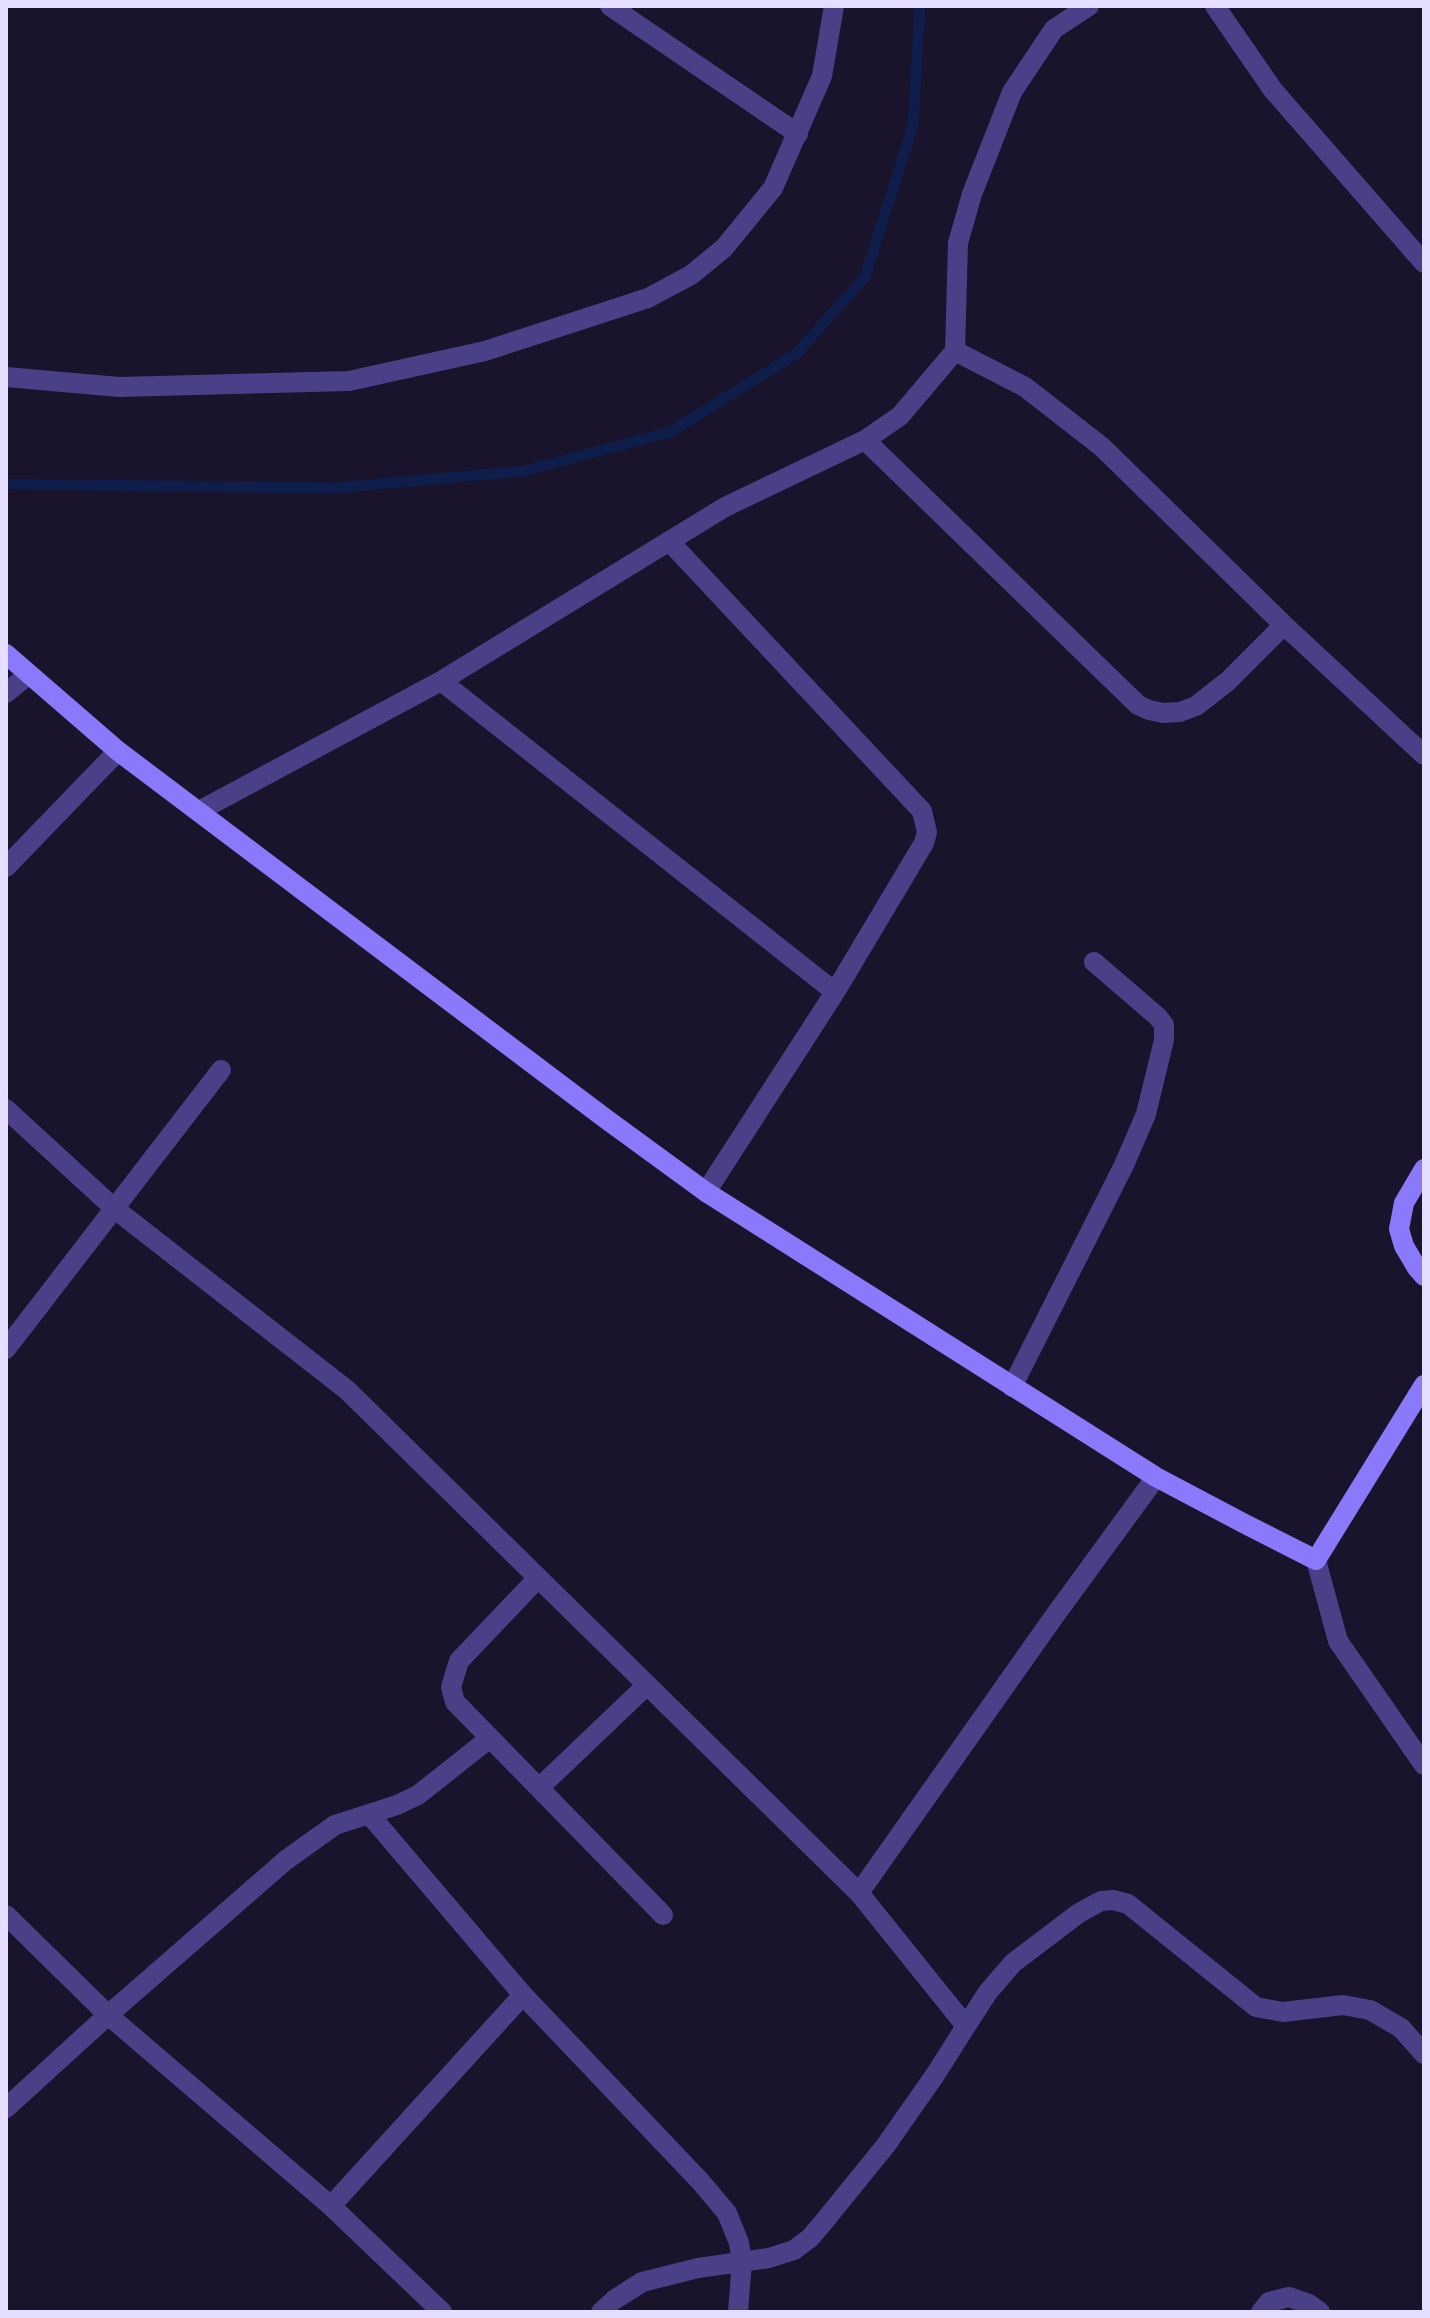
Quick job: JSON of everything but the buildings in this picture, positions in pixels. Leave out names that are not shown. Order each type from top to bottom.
[{"type":"street","points":[[610,6],[798,134]]},
{"type":"street","points":[[6,377],[119,387],[349,381],[485,351],[648,298],[691,275],[724,248],[773,188],[822,76],[834,6]]},
{"type":"street","points":[[199,811],[441,681],[725,507],[865,440],[900,416],[955,351],[958,243],[972,194],[1012,92],[1054,29],[1089,6]]},
{"type":"street","points":[[1215,6],[1273,90],[1424,263]]},
{"type":"street","points":[[955,351],[1025,387],[1102,447],[1284,625],[1424,755]]},
{"type":"street","points":[[865,440],[1138,705],[1149,710],[1180,712],[1196,706],[1228,681],[1284,625]]},
{"type":"street","points":[[669,541],[922,811],[927,832],[924,843],[835,992],[706,1192]]},
{"type":"street","points":[[6,654],[118,751],[706,1192],[1156,1477],[1316,1560]]},
{"type":"street","points":[[6,693],[28,675]]},
{"type":"street","points":[[441,681],[835,992]]},
{"type":"street","points":[[6,867],[118,751]]},
{"type":"street","points":[[1012,1387],[1124,1165],[1146,1114],[1164,1040],[1164,1025],[1158,1017],[1094,962]]},
{"type":"street","points":[[6,1349],[221,1070]]},
{"type":"street","points":[[6,1109],[115,1209],[347,1390],[859,1893],[966,2026]]},
{"type":"street","points":[[1424,1169],[1404,1203],[1399,1229],[1404,1246],[1424,1276]]},
{"type":"street","points":[[1424,1385],[1316,1560],[1338,1641],[1424,1765]]},
{"type":"street","points":[[859,1893],[1156,1477]]},
{"type":"street","points":[[538,1578],[459,1661],[451,1687],[455,1702],[663,1915]]},
{"type":"street","points":[[539,1788],[647,1685]]},
{"type":"street","points":[[6,2108],[286,1860],[335,1825],[418,1795],[490,1738]]},
{"type":"street","points":[[369,1814],[523,1995],[727,2213],[739,2243],[742,2261],[738,2312]]},
{"type":"street","points":[[601,2312],[642,2282],[698,2268],[769,2258],[794,2250],[810,2238],[886,2145],[988,1992],[1013,1963],[1079,1913],[1101,1901],[1128,1904],[1256,2007],[1283,2012],[1343,2005],[1370,2010],[1401,2028],[1424,2054]]},
{"type":"street","points":[[6,1915],[108,2015],[331,2206],[442,2312]]},
{"type":"street","points":[[331,2206],[523,1995]]},
{"type":"street","points":[[1261,2312],[1269,2302],[1289,2297],[1309,2304],[1320,2312]]},
{"type":"waterway","points":[[6,484],[334,488],[524,471],[670,432],[796,354],[865,277],[913,125],[920,6]]}]
